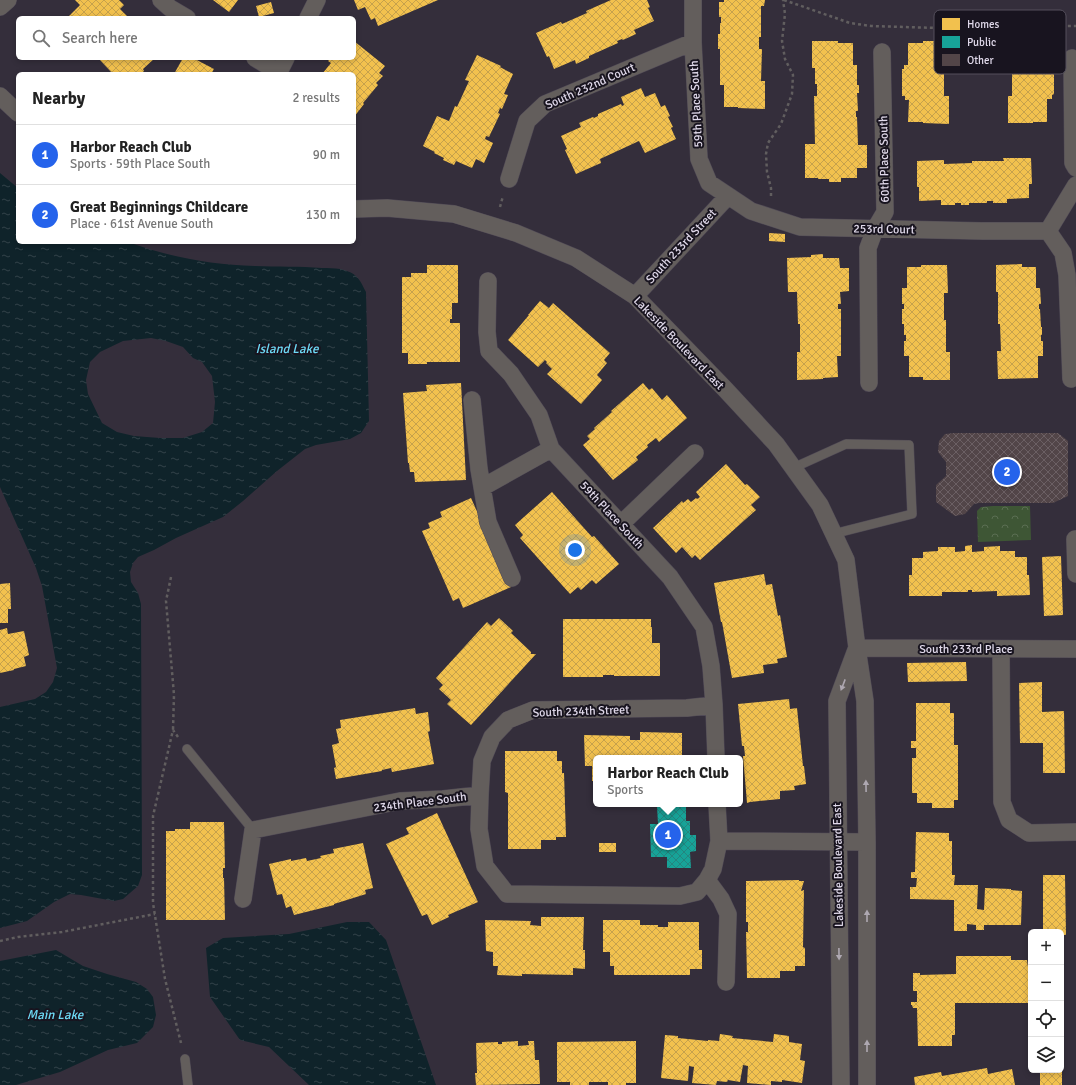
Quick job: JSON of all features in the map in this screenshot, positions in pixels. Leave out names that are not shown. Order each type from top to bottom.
[{"type":"street","points":[[0,7],[8,0]]},
{"type":"street","points":[[161,0],[170,8],[184,16]]},
{"type":"street","points":[[309,16],[317,0]]},
{"type":"street","name":"59th Place South","points":[[693,0],[693,42],[699,159],[709,183],[728,196]]},
{"type":"street","name":"South 232nd Court","points":[[509,179],[527,121],[545,104],[693,42]]},
{"type":"street","name":"60th Place South","points":[[869,383],[868,248],[875,229],[885,212],[882,52]]},
{"type":"street","points":[[1072,58],[1073,162],[1076,168]]},
{"type":"street","points":[[258,60],[273,69],[281,68],[285,60]]},
{"type":"street","points":[[0,96],[16,111]]},
{"type":"street","points":[[1071,379],[1067,275],[1062,253],[1048,230],[1076,185]]},
{"type":"street","name":"253rd Court","points":[[728,196],[751,211],[800,227],[982,231],[1048,230]]},
{"type":"street","name":"South 233rd Street","points":[[635,296],[728,196]]},
{"type":"street","name":"Lakeside Boulevard East","points":[[356,209],[387,208],[454,214],[516,233],[576,258],[635,296],[776,444],[820,505],[846,560],[865,701],[867,842],[867,1085]]},
{"type":"street","name":"59th Place South","points":[[488,281],[487,332],[489,351],[511,374],[539,415],[551,449],[670,577],[704,627],[711,666],[716,755]]},
{"type":"street","points":[[472,400],[479,469],[488,522],[512,578]]},
{"type":"street","points":[[483,487],[551,449]]},
{"type":"street","points":[[621,524],[695,453]]},
{"type":"street","points":[[1076,539],[1076,574]]},
{"type":"street","name":"Lakeside Boulevard East","points":[[841,1085],[837,701],[857,648]]},
{"type":"street","name":"South 233rd Place","points":[[857,648],[1076,649]]},
{"type":"street","points":[[1001,649],[1002,802],[1009,820],[1029,833],[1076,832]]},
{"type":"street","name":"South 234th Street","points":[[480,795],[482,761],[492,737],[508,720],[532,710],[687,708],[714,706]]},
{"type":"street","name":"234th Place South","points":[[253,830],[400,801],[444,799],[480,795],[479,830],[485,866],[507,894],[680,896],[702,886]]},
{"type":"street","points":[[718,807],[719,841],[713,869],[702,886],[721,899],[728,914],[726,982]]},
{"type":"street","points":[[243,899],[253,830]]},
{"type":"street","points":[[719,841],[867,842]]},
{"type":"lane","points":[[793,468],[846,444],[909,445],[912,514],[833,534]]},
{"type":"lane","points":[[187,749],[253,830]]},
{"type":"lane","points":[[185,1059],[188,1085]]},
{"type":"path","points":[[769,217],[771,188],[767,172],[766,154],[768,143],[781,124],[792,94],[793,75],[785,59],[782,41],[785,14],[783,0],[850,23],[871,26],[934,28]]},
{"type":"path","points":[[1066,26],[1076,26]]},
{"type":"path","points":[[494,226],[509,179]]},
{"type":"path","points":[[171,577],[166,601],[174,695],[173,730],[153,816],[153,903],[165,979],[185,1059]]},
{"type":"path","points":[[173,730],[187,749]]},
{"type":"path","points":[[0,941],[18,937],[62,932],[155,914]]},
{"type":"green space","points":[[1030,506],[1031,540],[978,542],[977,511],[981,507]]},
{"type":"water","name":"Island Lake","points":[[0,173],[16,186],[16,244],[134,244],[175,256],[207,262],[239,265],[334,268],[350,272],[357,277],[366,292],[369,421],[361,433],[350,439],[316,445],[305,449],[223,517],[138,557],[133,563],[130,572],[131,582],[138,593],[141,604],[142,875],[138,886],[123,899],[114,901],[70,894],[54,902],[27,921],[0,928],[0,707],[35,699],[46,692],[53,682],[57,668],[42,586],[36,568],[0,487]],"holes":[[[151,338],[183,347],[193,358],[202,362],[212,376],[215,402],[213,423],[202,432],[183,438],[134,436],[117,432],[102,423],[88,394],[86,380],[90,362],[100,352],[123,341]]]},
{"type":"water","points":[[347,922],[369,922],[386,940],[436,1085],[309,1085],[269,1047],[240,1040],[210,997],[206,948],[223,938],[289,934]]},
{"type":"water","name":"Main Lake","points":[[56,950],[83,966],[136,982],[147,989],[153,997],[156,1015],[153,1027],[137,1043],[108,1050],[60,1072],[16,1085],[0,1085],[0,961]]},
{"type":"building: Homes","points":[[75,0],[119,0],[124,5],[120,9],[127,16],[69,16],[80,5]]},
{"type":"building: Homes","points":[[213,0],[238,0],[229,12]]},
{"type":"building: Homes","points":[[354,0],[438,0],[378,26],[375,18],[371,20],[365,7],[358,10]]},
{"type":"building: Homes","points":[[611,0],[647,0],[650,7],[648,8],[654,21],[634,30],[636,34],[617,41],[618,43],[589,56],[589,58],[576,64],[575,60],[554,69],[549,56],[547,57],[536,33],[587,13],[586,11]]},
{"type":"building: Homes","points":[[724,0],[765,0],[764,6],[761,6],[761,37],[759,37],[759,49],[762,49],[761,81],[765,81],[765,109],[724,107],[724,85],[720,85],[720,49],[718,49],[718,34],[720,34],[721,23],[721,17],[719,17],[719,2],[724,2]]},
{"type":"building: Homes","points":[[271,2],[274,13],[259,16],[256,6]]},
{"type":"building: Homes","points":[[812,41],[838,41],[838,43],[853,43],[853,65],[857,65],[857,85],[859,85],[859,93],[857,93],[858,111],[856,111],[858,145],[867,145],[867,168],[857,168],[857,178],[841,178],[841,182],[829,182],[829,179],[805,178],[805,144],[815,144],[814,96],[817,96],[817,84],[815,84],[815,68],[812,68]]},
{"type":"building: Homes","points":[[923,41],[934,41],[934,74],[944,74],[944,96],[949,96],[949,124],[908,122],[909,100],[905,100],[905,96],[902,96],[902,69],[904,69],[904,65],[908,65],[908,43],[923,43]]},
{"type":"building: Homes","points":[[356,43],[385,66],[379,73],[383,76],[376,83],[378,85],[363,103],[364,104],[356,114],[356,72],[324,72],[331,63],[328,61],[356,60]]},
{"type":"building: Homes","points":[[477,55],[501,66],[500,67],[513,74],[504,94],[508,95],[502,109],[500,108],[498,113],[500,114],[489,137],[486,136],[485,139],[493,143],[484,163],[476,159],[472,168],[456,161],[454,165],[443,160],[444,158],[423,146],[437,116],[449,121],[455,106],[457,107],[469,81],[465,80]]},
{"type":"building: Homes","points":[[100,60],[153,60],[143,69],[143,72],[111,72]]},
{"type":"building: Homes","points":[[182,60],[197,60],[214,69],[212,72],[175,72]]},
{"type":"building: Homes","points":[[1012,74],[1054,74],[1054,94],[1052,95],[1052,99],[1047,99],[1047,122],[1008,123],[1008,96],[1012,96]]},
{"type":"building: Homes","points":[[641,88],[645,97],[655,93],[661,107],[665,105],[670,116],[668,117],[673,127],[671,128],[676,139],[645,153],[639,141],[600,159],[601,163],[576,174],[565,150],[567,149],[561,136],[581,127],[579,123],[593,117],[594,118],[598,116],[598,114],[621,104],[622,106],[624,105],[621,97]]},
{"type":"building: Homes","points":[[1003,158],[1031,158],[1032,184],[1029,184],[1029,198],[1007,199],[1007,203],[993,203],[993,201],[987,201],[987,203],[969,203],[969,205],[955,203],[955,205],[941,205],[941,200],[919,201],[919,187],[917,187],[917,161],[944,160],[944,164],[972,163],[972,161],[1004,161]]},
{"type":"building: Homes","points":[[769,233],[785,234],[785,242],[769,241]]},
{"type":"building: Homes","points":[[823,254],[823,258],[839,258],[840,268],[849,268],[849,291],[840,292],[841,304],[838,304],[838,309],[841,309],[841,356],[837,356],[838,377],[797,380],[797,352],[800,352],[800,324],[798,324],[797,292],[788,292],[787,258],[811,257],[811,255]]},
{"type":"building: Homes","points":[[1022,264],[1022,267],[1036,267],[1036,288],[1040,288],[1041,304],[1039,304],[1039,309],[1042,327],[1041,341],[1043,341],[1043,356],[1038,356],[1038,378],[998,379],[997,351],[1001,351],[1000,324],[998,324],[998,292],[996,292],[996,265]]},
{"type":"building: Homes","points":[[427,265],[458,265],[458,303],[452,303],[452,319],[450,319],[450,323],[460,323],[460,362],[427,362],[427,364],[408,364],[408,353],[402,353],[402,277],[411,277],[411,273],[427,273]]},
{"type":"building: Homes","points":[[921,265],[947,265],[948,293],[944,293],[944,320],[946,320],[946,352],[950,352],[950,380],[923,380],[923,377],[909,377],[909,356],[904,356],[904,341],[906,341],[906,335],[904,335],[904,324],[902,324],[902,309],[904,309],[904,304],[902,304],[902,288],[907,288],[907,267],[921,267]]},
{"type":"building: Homes","points":[[540,301],[549,308],[553,303],[610,353],[604,360],[607,363],[597,375],[602,380],[581,404],[547,374],[552,369],[545,360],[538,367],[508,340]]},
{"type":"building: Homes","points":[[461,383],[466,480],[415,482],[414,472],[410,472],[408,463],[403,393],[427,391],[426,385]]},
{"type":"building: Homes","points":[[643,383],[649,390],[652,388],[662,400],[667,395],[687,418],[659,442],[656,438],[647,445],[648,447],[636,457],[638,460],[613,480],[583,445],[590,439],[587,436],[595,429],[594,428]]},
{"type":"building: Homes","points":[[726,464],[745,485],[747,484],[760,497],[751,505],[756,510],[700,560],[695,555],[692,558],[682,547],[676,553],[653,528],[682,501],[683,503],[688,499],[691,502],[700,497],[696,492]]},
{"type":"building: Homes","points":[[552,492],[592,537],[594,536],[619,564],[596,584],[592,580],[581,590],[578,587],[570,594],[520,538],[523,535],[515,525]]},
{"type":"building: Homes","points":[[471,498],[511,587],[463,608],[459,598],[453,601],[422,531],[430,528],[428,523],[442,517],[440,512]]},
{"type":"building: Homes","points":[[972,545],[972,552],[984,551],[984,547],[1000,546],[1000,551],[1015,551],[1015,557],[1027,557],[1027,575],[1029,575],[1030,595],[997,596],[997,591],[972,592],[972,590],[968,590],[968,592],[942,592],[942,596],[909,596],[909,575],[912,575],[912,558],[923,558],[923,552],[938,551],[938,547],[955,547],[955,552],[965,551],[965,546]]},
{"type":"building: Homes","points":[[1061,556],[1063,615],[1044,616],[1042,557]]},
{"type":"building: Homes","points":[[764,574],[766,585],[772,584],[778,616],[780,615],[787,657],[777,659],[778,663],[763,665],[764,673],[732,678],[714,583]]},
{"type":"building: Homes","points":[[10,583],[11,609],[8,609],[8,623],[0,623],[0,584]]},
{"type":"building: Homes","points":[[499,618],[513,631],[511,633],[531,652],[531,654],[536,654],[471,725],[447,704],[451,700],[439,689],[443,685],[436,678],[487,622],[491,626]]},
{"type":"building: Homes","points":[[563,619],[651,619],[652,643],[660,643],[660,676],[603,675],[603,677],[563,677]]},
{"type":"building: Homes","points":[[7,628],[8,634],[24,631],[29,655],[24,657],[26,666],[0,673],[0,630]]},
{"type":"building: Homes","points":[[966,662],[967,681],[908,682],[907,663]]},
{"type":"building: Homes","points":[[1042,682],[1042,712],[1064,711],[1065,773],[1043,773],[1043,743],[1020,743],[1019,683]]},
{"type":"building: Homes","points":[[789,699],[790,709],[797,708],[806,784],[794,786],[795,790],[780,791],[780,799],[747,803],[743,756],[745,756],[744,746],[742,746],[738,704]]},
{"type":"building: Homes","points":[[916,703],[950,703],[950,713],[954,713],[954,745],[958,745],[958,800],[954,800],[954,808],[932,808],[932,803],[917,803],[917,793],[912,793],[912,758],[916,758],[916,748],[911,748],[911,741],[916,741]]},
{"type":"building: Homes","points":[[415,708],[416,714],[428,712],[430,731],[428,732],[434,764],[392,772],[391,768],[336,779],[334,768],[336,767],[332,745],[339,743],[336,729],[341,728],[340,720]]},
{"type":"building: Homes","points":[[640,732],[682,733],[682,755],[593,755],[592,781],[592,766],[585,766],[584,735],[630,736],[630,740],[640,740]]},
{"type":"building: Homes","points":[[505,751],[557,751],[557,761],[562,761],[562,773],[564,773],[566,837],[556,837],[556,840],[541,840],[541,849],[508,849],[508,793],[505,792]]},
{"type":"building: Homes","points":[[437,813],[478,902],[448,915],[449,917],[432,925],[427,914],[422,916],[386,844],[409,834],[406,828]]},
{"type":"building: Homes","points":[[190,822],[224,822],[225,868],[223,868],[223,878],[225,920],[166,920],[166,831],[175,831],[175,829],[190,829]]},
{"type":"building: Homes","points":[[916,832],[949,833],[949,841],[952,841],[952,875],[955,875],[954,885],[978,885],[977,909],[984,910],[985,888],[1022,891],[1021,925],[984,925],[984,930],[976,930],[976,925],[967,924],[967,931],[954,931],[954,900],[910,899],[910,887],[916,887],[917,878],[911,878],[911,872],[915,872]]},
{"type":"building: Homes","points":[[363,843],[373,888],[365,890],[366,894],[334,905],[294,915],[291,906],[286,908],[282,894],[277,895],[269,864],[291,859],[291,861],[306,858],[307,861],[321,858],[320,856],[334,853],[333,849]]},
{"type":"building: Homes","points":[[599,843],[616,843],[616,852],[599,852]]},
{"type":"building: Homes","points":[[1043,875],[1065,875],[1066,935],[1064,935],[1064,929],[1043,929]]},
{"type":"building: Homes","points":[[746,881],[804,881],[801,891],[804,890],[803,947],[805,948],[805,966],[795,966],[795,971],[780,971],[780,978],[747,978],[746,932],[748,932],[748,922],[746,922]]},
{"type":"building: Homes","points":[[541,917],[584,917],[583,950],[585,950],[585,969],[573,968],[573,975],[497,975],[498,966],[493,966],[493,952],[486,951],[485,920],[531,921],[530,925],[541,926]]},
{"type":"building: Homes","points":[[603,920],[640,920],[640,925],[658,925],[658,927],[668,927],[668,922],[699,922],[699,950],[702,950],[702,969],[690,969],[690,975],[614,975],[614,966],[610,966],[610,952],[603,952]]},
{"type":"building: Homes","points":[[956,956],[1011,956],[1011,960],[1027,960],[1028,1003],[955,1003],[955,1035],[952,1035],[952,1046],[918,1046],[917,1008],[913,1008],[911,1005],[911,1002],[917,1002],[917,991],[913,991],[913,973],[920,973],[920,975],[956,974]]},
{"type":"building: Homes","points":[[720,1034],[733,1036],[732,1038],[773,1042],[774,1034],[789,1036],[789,1042],[802,1044],[800,1060],[805,1061],[802,1083],[782,1080],[782,1082],[771,1081],[771,1085],[747,1083],[748,1066],[743,1065],[740,1082],[728,1080],[727,1082],[717,1081],[716,1085],[692,1083],[694,1067],[689,1066],[688,1081],[661,1078],[665,1035],[678,1036],[678,1038],[719,1041]]},
{"type":"building: Homes","points":[[518,1041],[518,1046],[529,1045],[528,1041],[534,1041],[535,1060],[539,1060],[540,1084],[476,1085],[476,1043],[498,1042],[498,1044],[502,1044],[502,1042]]},
{"type":"building: Homes","points":[[636,1041],[636,1083],[626,1083],[626,1085],[608,1085],[608,1082],[589,1082],[589,1085],[570,1085],[570,1082],[557,1082],[557,1042]]},
{"type":"building: Homes","points":[[987,1068],[988,1074],[1012,1069],[1015,1085],[915,1085],[914,1077],[941,1072],[942,1076]]},
{"type":"building: Homes","points":[[1040,1073],[1062,1073],[1062,1085],[1040,1085]]},
{"type":"building: Public","points":[[657,807],[686,807],[686,821],[690,821],[690,835],[696,835],[696,851],[690,852],[691,868],[667,868],[667,857],[651,857],[650,824],[658,824]]},
{"type":"building: Other","points":[[1058,433],[1068,441],[1068,496],[1053,503],[979,503],[974,504],[965,514],[955,516],[936,502],[936,485],[946,476],[946,462],[938,452],[939,441],[945,434]]},
{"type":"place","name":"Great Beginnings Childcare","points":[[1007,472]]},
{"type":"place","name":"Harbor Reach Club","points":[[668,835]]}]
